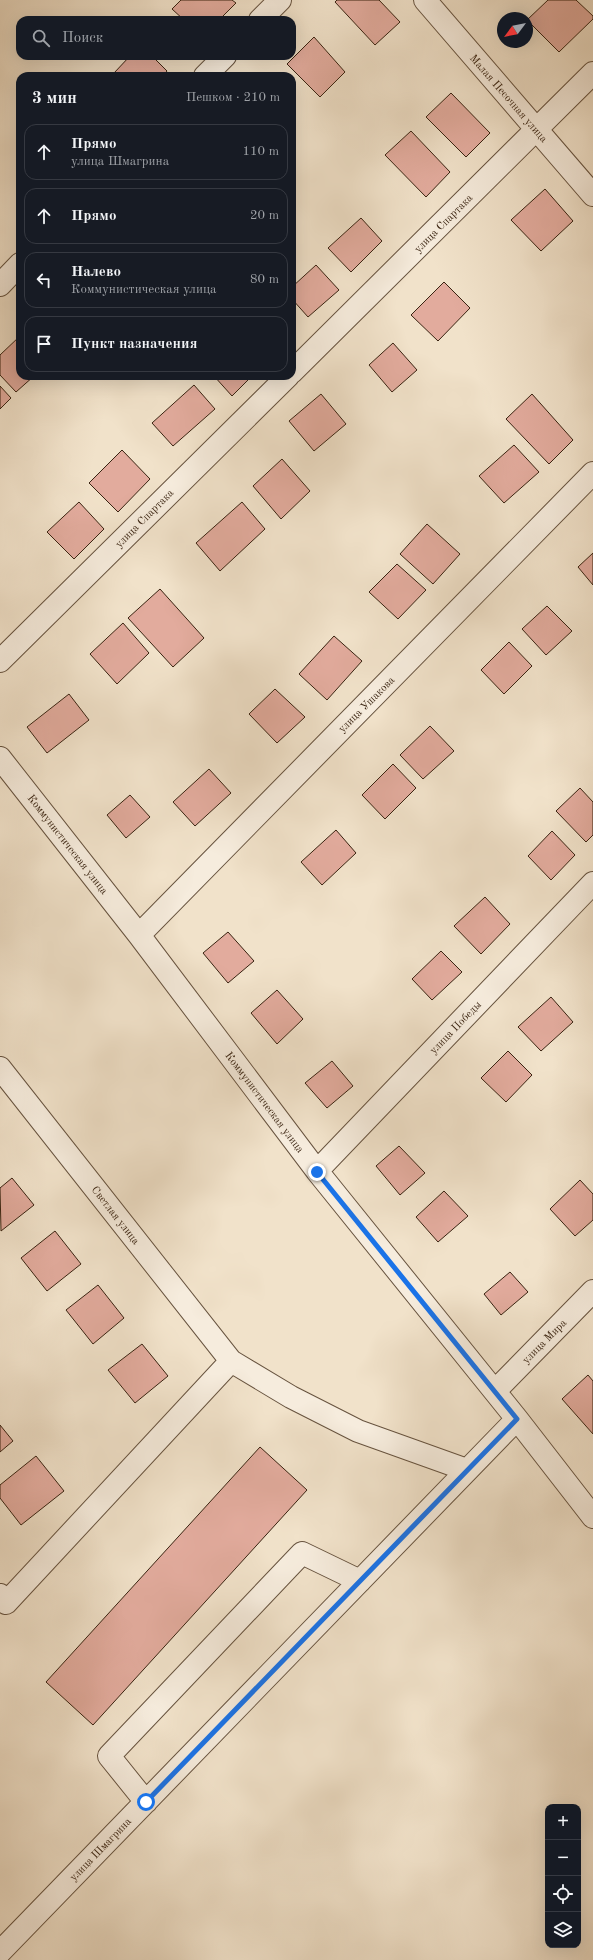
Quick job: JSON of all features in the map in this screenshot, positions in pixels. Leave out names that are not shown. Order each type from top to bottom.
[{"type":"street","points":[[264,16],[280,0]]},
{"type":"street","name":"Малая Песочная улица","points":[[425,0],[593,195]]},
{"type":"street","points":[[209,72],[221,60]]},
{"type":"street","name":"улица Спартака","points":[[296,368],[593,73]]},
{"type":"street","points":[[0,285],[16,268]]},
{"type":"street","name":"улица Спартака","points":[[0,661],[284,380]]},
{"type":"street","name":"улица Ушакова","points":[[139,935],[593,473]]},
{"type":"street","name":"Коммунистическая улица","points":[[0,758],[139,935],[317,1172],[495,1391],[593,1517]]},
{"type":"street","name":"улица Победы","points":[[317,1172],[593,883]]},
{"type":"street","name":"Светлая улица","points":[[0,1068],[231,1361]]},
{"type":"street","name":"улица Мира","points":[[495,1391],[593,1291]]},
{"type":"street","points":[[3,1599],[231,1361],[292,1397],[358,1431],[467,1470]]},
{"type":"street","name":"улица Шмагрина","points":[[0,1952],[517,1419]]},
{"type":"street","points":[[146,1802],[109,1756],[302,1553],[360,1581]]},
{"type":"building","points":[[181,0],[232,0],[236,3],[223,16],[180,16],[172,9]]},
{"type":"building","points":[[337,0],[379,0],[400,22],[375,45],[335,2]]},
{"type":"building","points":[[548,0],[576,0],[593,16],[593,19],[559,52],[533,26],[533,14]]},
{"type":"building","points":[[314,37],[345,72],[320,97],[287,64],[291,60],[296,60],[296,55]]},
{"type":"building","points":[[126,60],[156,60],[167,71],[166,72],[115,72]]},
{"type":"building","points":[[451,93],[490,133],[466,157],[426,117]]},
{"type":"building","points":[[411,131],[450,172],[426,197],[385,155]]},
{"type":"building","points":[[545,189],[573,221],[541,251],[511,220]]},
{"type":"building","points":[[361,218],[382,241],[351,272],[328,248]]},
{"type":"building","points":[[316,265],[339,290],[308,317],[296,304],[296,283]]},
{"type":"building","points":[[444,282],[470,308],[438,341],[411,315]]},
{"type":"building","points":[[16,340],[16,380],[30,380],[16,392],[0,375],[0,355]]},
{"type":"building","points":[[393,343],[417,370],[392,392],[369,365]]},
{"type":"building","points":[[218,380],[248,380],[232,396]]},
{"type":"building","points":[[194,385],[215,409],[173,446],[152,423]]},
{"type":"building","points":[[0,386],[11,398],[0,409]]},
{"type":"building","points":[[321,394],[346,424],[314,451],[289,421]]},
{"type":"building","points":[[532,394],[573,440],[549,464],[506,419]]},
{"type":"building","points":[[514,445],[539,472],[504,503],[479,476]]},
{"type":"building","points":[[122,450],[150,479],[118,512],[89,483]]},
{"type":"building","points":[[282,459],[310,491],[281,519],[253,486]]},
{"type":"building","points":[[79,502],[104,529],[74,559],[47,532]]},
{"type":"building","points":[[242,502],[265,529],[220,571],[196,543]]},
{"type":"building","points":[[427,524],[460,554],[433,584],[400,554]]},
{"type":"building","points":[[593,553],[593,585],[578,567]]},
{"type":"building","points":[[397,564],[426,590],[398,619],[369,592]]},
{"type":"building","points":[[160,589],[204,638],[173,667],[128,618]]},
{"type":"building","points":[[547,606],[572,631],[546,655],[522,629]]},
{"type":"building","points":[[123,623],[149,653],[117,684],[90,654]]},
{"type":"building","points":[[334,636],[362,661],[327,700],[299,674]]},
{"type":"building","points":[[509,642],[532,666],[504,694],[481,670]]},
{"type":"building","points":[[275,689],[305,717],[277,743],[249,714]]},
{"type":"building","points":[[69,694],[89,720],[47,753],[27,727]]},
{"type":"building","points":[[430,726],[454,751],[423,779],[400,755]]},
{"type":"building","points":[[393,764],[416,788],[385,819],[362,795]]},
{"type":"building","points":[[209,769],[231,793],[195,826],[173,802]]},
{"type":"building","points":[[580,788],[593,802],[593,835],[586,842],[556,811]]},
{"type":"building","points":[[130,795],[150,817],[126,838],[107,815]]},
{"type":"building","points":[[336,830],[356,853],[322,885],[301,862]]},
{"type":"building","points":[[552,831],[575,855],[551,880],[528,856]]},
{"type":"building","points":[[485,897],[510,924],[481,954],[454,926]]},
{"type":"building","points":[[228,932],[254,961],[228,983],[203,953]]},
{"type":"building","points":[[441,951],[462,972],[432,1000],[412,979]]},
{"type":"building","points":[[277,990],[303,1019],[277,1044],[251,1013]]},
{"type":"building","points":[[551,997],[573,1022],[541,1051],[518,1027]]},
{"type":"building","points":[[508,1051],[532,1075],[506,1102],[481,1078]]},
{"type":"building","points":[[332,1061],[353,1086],[327,1108],[305,1083]]},
{"type":"building","points":[[399,1146],[425,1173],[400,1195],[376,1166]]},
{"type":"building","points":[[12,1178],[34,1205],[1,1231],[0,1188]]},
{"type":"building","points":[[580,1180],[593,1194],[593,1220],[575,1236],[550,1209]]},
{"type":"building","points":[[444,1191],[468,1216],[438,1242],[416,1217]]},
{"type":"building","points":[[55,1231],[81,1264],[47,1291],[21,1258]]},
{"type":"building","points":[[510,1272],[528,1292],[501,1315],[484,1294]]},
{"type":"building","points":[[98,1285],[124,1318],[93,1344],[66,1310]]},
{"type":"building","points":[[142,1344],[168,1376],[135,1403],[108,1370]]},
{"type":"building","points":[[588,1375],[593,1381],[593,1434],[562,1399]]},
{"type":"building","points":[[0,1425],[13,1441],[0,1452]]},
{"type":"building","points":[[260,1447],[307,1490],[93,1725],[46,1682]]},
{"type":"building","points":[[36,1456],[64,1491],[21,1525],[0,1498],[0,1485]]},
{"type":"route","points":[[146,1802],[517,1419],[317,1172]]}]
